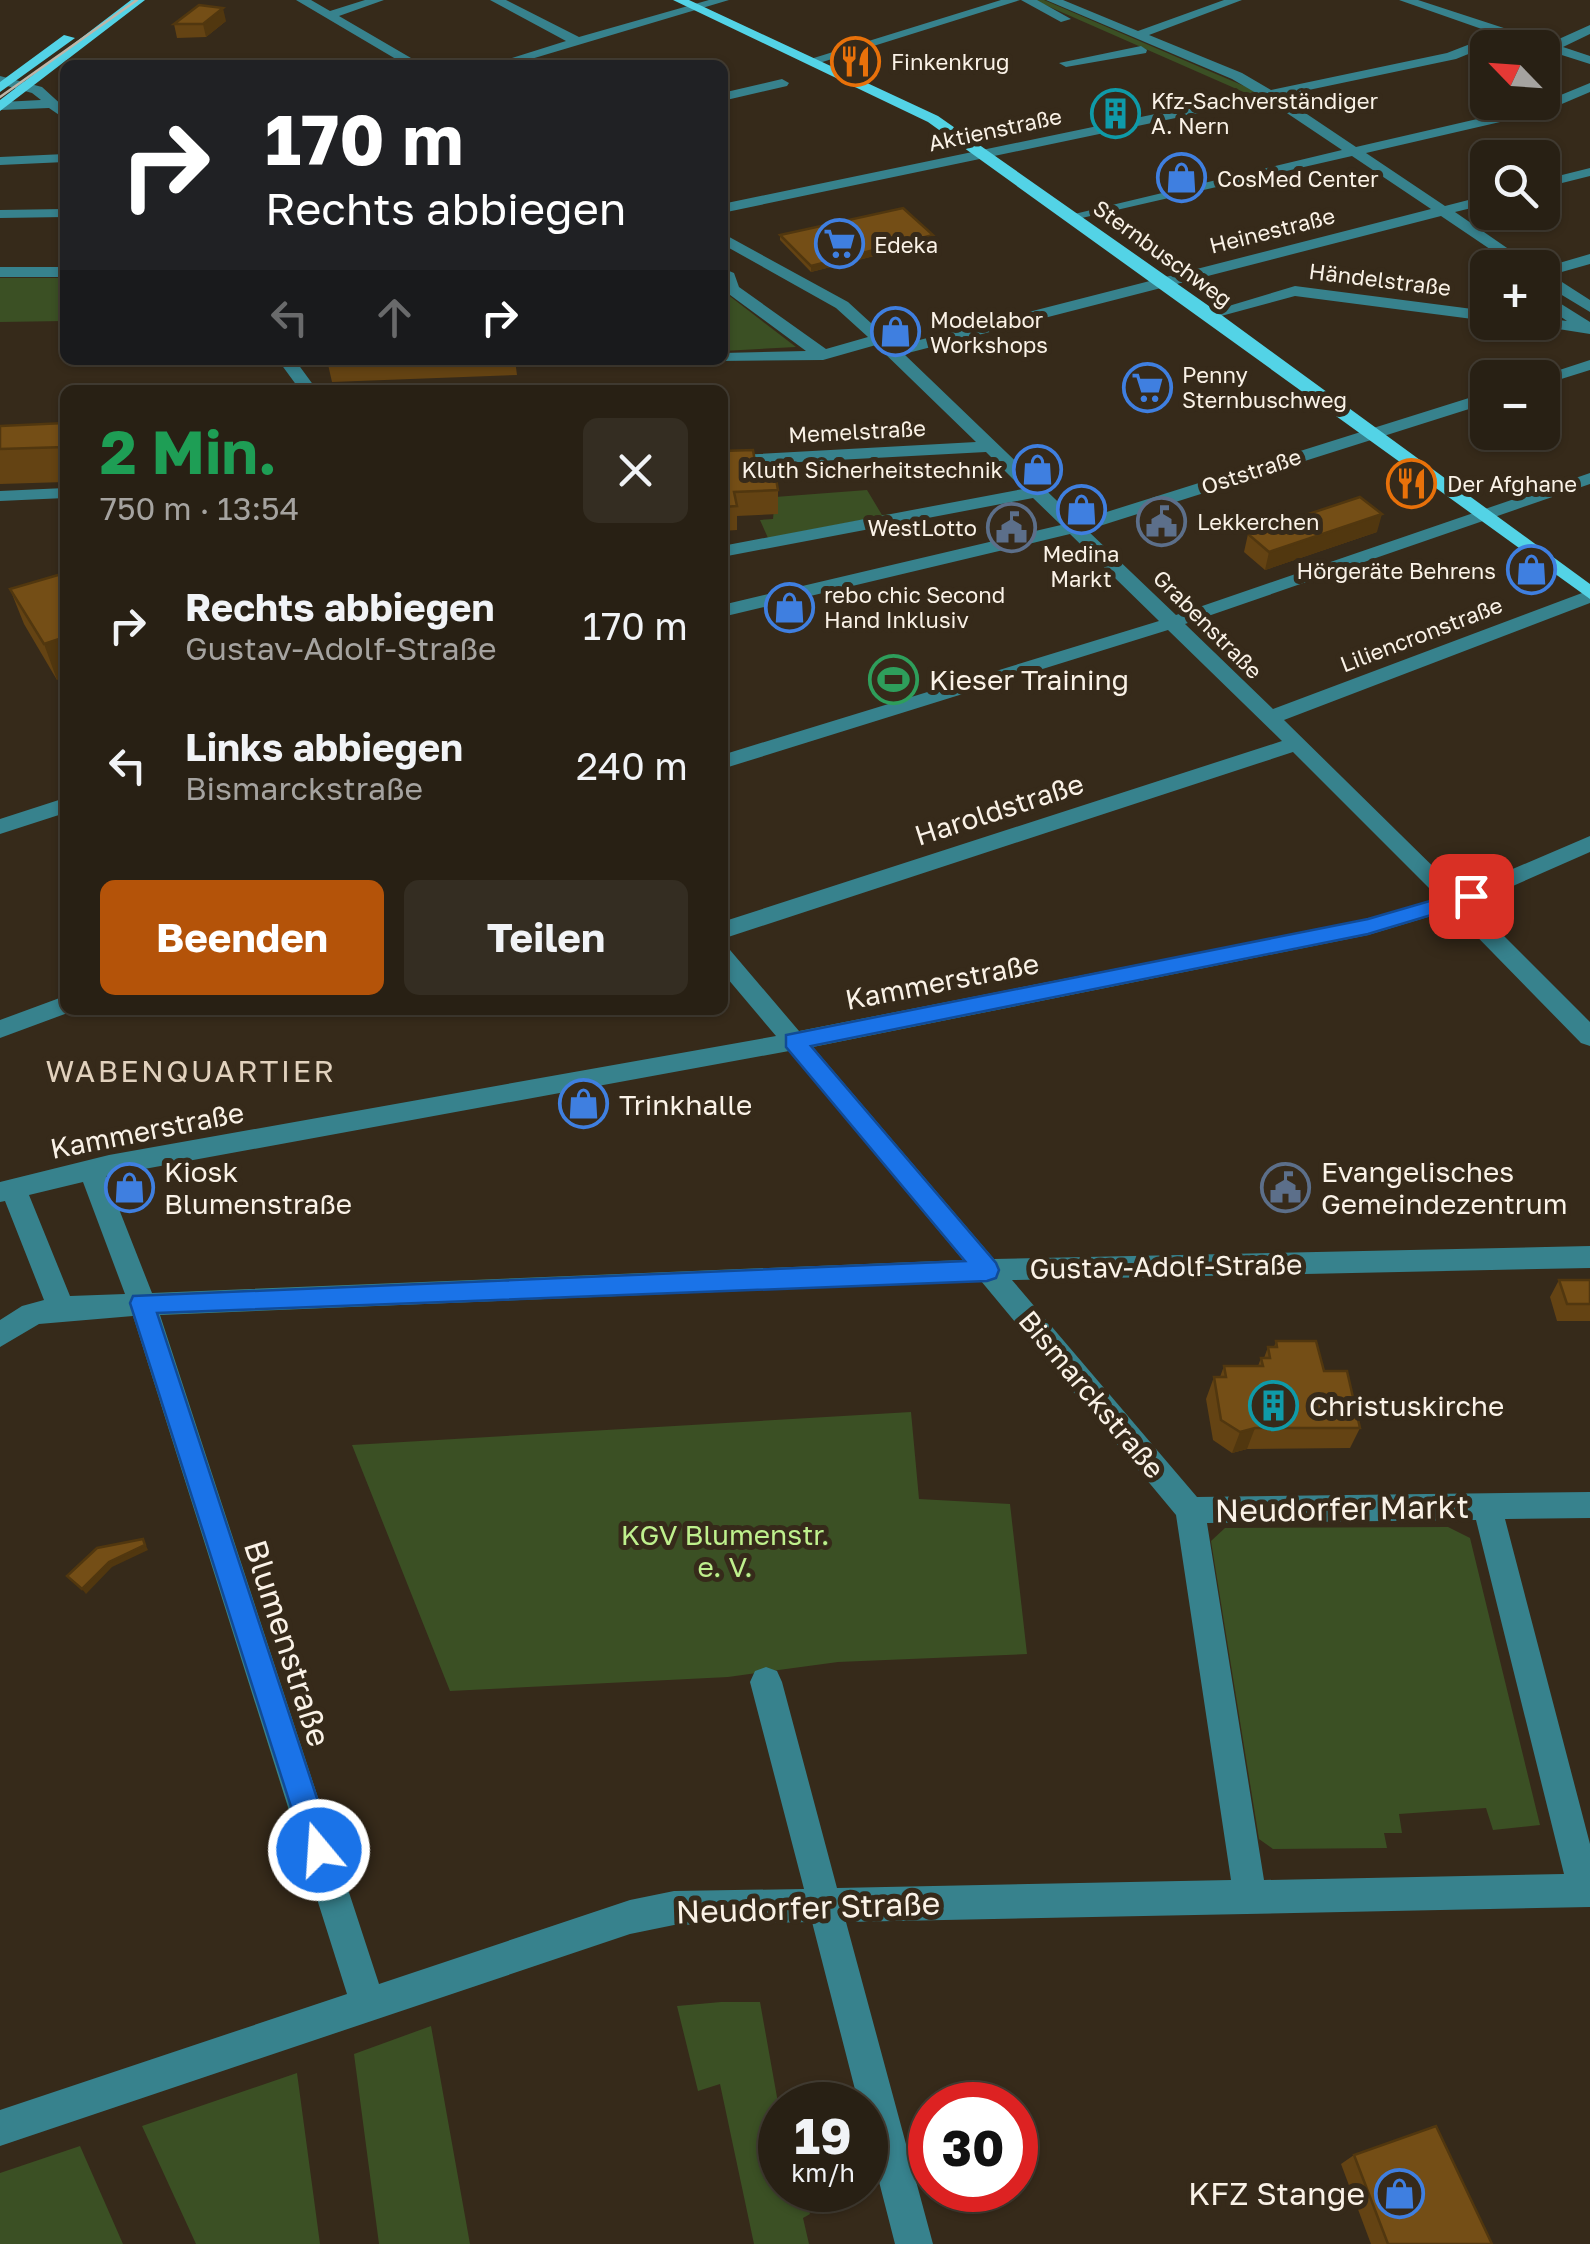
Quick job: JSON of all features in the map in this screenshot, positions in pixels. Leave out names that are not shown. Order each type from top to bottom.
[{"type":"main road","points":[[3,83],[128,0]]},
{"type":"main road","points":[[64,60],[139,0]]},
{"type":"main road","name":"Sternbuschweg","points":[[679,0],[933,119],[1210,314],[1590,594]]},
{"type":"main road","points":[[1,106],[60,63]]},
{"type":"street","points":[[302,0],[407,60]]},
{"type":"street","points":[[328,15],[378,0]]},
{"type":"street","points":[[496,0],[578,42]]},
{"type":"street","points":[[515,60],[724,0]]},
{"type":"street","points":[[1052,0],[1248,98],[1330,156]]},
{"type":"street","points":[[1066,64],[1139,43],[1236,0]]},
{"type":"street","points":[[1404,0],[1497,30]]},
{"type":"street","points":[[811,62],[1023,1],[1268,94],[1348,159],[1438,219],[1495,250]]},
{"type":"street","points":[[1560,43],[1590,29]]},
{"type":"street","name":"Aktienstraße","points":[[728,209],[1450,56],[1470,49]]},
{"type":"street","points":[[1560,50],[1590,60]]},
{"type":"street","points":[[728,96],[832,71]]},
{"type":"street","points":[[3,83],[30,87],[55,99]]},
{"type":"street","points":[[1073,216],[1330,156],[1348,159],[1558,104],[1590,87]]},
{"type":"street","points":[[1,106],[55,99]]},
{"type":"street","points":[[0,160],[60,158]]},
{"type":"street","points":[[1560,180],[1590,172]]},
{"type":"street","points":[[1402,204],[1420,216]]},
{"type":"street","name":"Heinestraße","points":[[728,358],[823,355],[886,345],[1420,216],[1438,219],[1470,206]]},
{"type":"street","points":[[0,214],[60,213]]},
{"type":"street","name":"Grabenstraße","points":[[728,241],[842,306],[886,345],[1039,491],[1069,529],[1356,801],[1590,1037]]},
{"type":"street","points":[[728,251],[744,250]]},
{"type":"street","points":[[1560,269],[1590,259]]},
{"type":"street","points":[[0,272],[60,272]]},
{"type":"street","points":[[728,276],[732,289],[823,355]]},
{"type":"street","points":[[1560,287],[1590,307]]},
{"type":"street","name":"Händelstraße","points":[[1210,314],[1294,291],[1470,314]]},
{"type":"street","points":[[1560,309],[1590,329]]},
{"type":"street","points":[[1560,325],[1590,329]]},
{"type":"street","points":[[1560,375],[1590,366]]},
{"type":"street","name":"Oststraße","points":[[728,610],[1069,529],[1470,403]]},
{"type":"street","name":"Memelstraße","points":[[728,461],[994,446]]},
{"type":"street","points":[[728,760],[1171,623],[1590,478]]},
{"type":"street","points":[[728,551],[1039,491]]},
{"type":"street","points":[[0,496],[60,493]]},
{"type":"street","name":"Liliencronstraße","points":[[1269,718],[1590,594]]},
{"type":"street","name":"Haroldstraße","points":[[728,929],[1294,744]]},
{"type":"street","points":[[0,827],[60,807]]},
{"type":"street","name":"Kammerstraße","points":[[7,1190],[91,1170],[794,1041],[1368,926],[1452,902],[1590,843]]},
{"type":"street","name":"Bismarckstraße","points":[[728,963],[1190,1510]]},
{"type":"street","points":[[0,1029],[60,1007]]},
{"type":"street","name":"Blumenstraße","points":[[91,1170],[142,1303],[368,2004]]},
{"type":"street","points":[[7,1190],[61,1308]]},
{"type":"street","name":"Gustav-Adolf-Straße","points":[[142,1303],[987,1270],[1590,1257]]},
{"type":"street","points":[[0,1335],[32,1314],[61,1308],[142,1303]]},
{"type":"street","points":[[1487,1506],[1590,1504]]},
{"type":"street","name":"Neudorfer Markt","points":[[1250,1894],[1190,1510],[1487,1506],[1587,1889]]},
{"type":"street","points":[[766,1682],[914,2244]]},
{"type":"street","name":"Neudorfer Straße","points":[[0,2128],[630,1917],[690,1907],[1587,1889]]},
{"type":"green space","points":[[1034,0],[1044,0],[1258,92],[1248,94]]},
{"type":"green space","points":[[0,278],[60,278],[60,321],[0,322]]},
{"type":"green space","points":[[728,295],[796,347],[728,351]]},
{"type":"green space","points":[[867,490],[882,515],[893,514],[768,538],[760,520],[773,519],[775,497]]},
{"type":"green space","name":"KGV Blumenstr. e. V.","points":[[911,1412],[919,1499],[1010,1504],[1027,1654],[838,1662],[728,1677],[450,1691],[352,1445]]},
{"type":"green space","points":[[1448,1527],[1470,1538],[1540,1825],[1493,1830],[1486,1808],[1399,1814],[1402,1833],[1384,1833],[1387,1848],[1273,1849],[1259,1839],[1211,1541],[1225,1528]]},
{"type":"green space","points":[[760,2002],[774,2082],[758,2082],[758,2212],[809,2212],[803,2218],[809,2244],[754,2244],[720,2084],[698,2091],[677,2006]]},
{"type":"green space","points":[[431,2026],[470,2244],[379,2244],[354,2054]]},
{"type":"green space","points":[[297,2073],[320,2244],[196,2244],[142,2126]]},
{"type":"green space","points":[[80,2146],[123,2244],[0,2244],[0,2173]]},
{"type":"building","points":[[199,5],[223,8],[203,24],[174,24]]},
{"type":"building","name":"Edeka","points":[[903,208],[933,235],[811,266],[780,235]]},
{"type":"building","points":[[60,423],[60,447],[0,449],[0,426]]},
{"type":"building","points":[[753,450],[757,474],[775,473],[778,490],[734,492],[737,506],[728,507],[728,451]]},
{"type":"building","points":[[1360,497],[1382,514],[1269,552],[1248,534]]},
{"type":"building","points":[[60,574],[60,639],[44,644],[10,589]]},
{"type":"building","points":[[1559,1280],[1590,1280],[1590,1304],[1567,1304]]},
{"type":"building","name":"Christuskirche","points":[[1276,1341],[1316,1341],[1324,1371],[1347,1371],[1360,1428],[1255,1428],[1240,1432],[1221,1420],[1214,1377],[1226,1377],[1224,1366],[1263,1366],[1261,1358],[1270,1358],[1268,1347],[1277,1347]]},
{"type":"building","points":[[143,1539],[145,1545],[109,1562],[82,1589],[67,1576],[97,1548]]},
{"type":"building","name":"KFZ Stange","points":[[1436,2126],[1492,2244],[1388,2244],[1354,2155]]},
{"type":"tram line","points":[[0,97],[137,0]]},
{"type":"place","name":"Finkenkrug","points":[[856,61]]},
{"type":"place","name":"Kfz-Sachverständiger A. Nern","points":[[1116,113]]},
{"type":"place","name":"CosMed Center","points":[[1182,178]]},
{"type":"place","name":"Edeka","points":[[839,244]]},
{"type":"place","name":"Modelabor Workshops","points":[[895,332]]},
{"type":"place","name":"Penny Sternbuschweg","points":[[1147,387]]},
{"type":"place","name":"Kluth Sicherheitstechnik","points":[[1038,469]]},
{"type":"place","name":"Der Afghane","points":[[1412,483]]},
{"type":"place","name":"Medina Markt","points":[[1081,509]]},
{"type":"place","name":"Lekkerchen","points":[[1162,521]]},
{"type":"place","name":"WestLotto","points":[[1012,527]]},
{"type":"place","name":"Hörgeräte Behrens","points":[[1531,570]]},
{"type":"place","name":"rebo chic Second Hand Inklusiv","points":[[789,607]]},
{"type":"place","name":"Kieser Training","points":[[894,679]]},
{"type":"place","name":"Trinkhalle","points":[[584,1104]]},
{"type":"place","name":"Kiosk Blumenstraße","points":[[129,1187]]},
{"type":"place","name":"Evangelisches Gemeindezentrum","points":[[1286,1187]]},
{"type":"place","name":"Christuskirche","points":[[1274,1405]]},
{"type":"place","name":"KFZ Stange","points":[[1400,2193]]},
{"type":"district","name":"WABENQUARTIER","points":[[191,1071]]},
{"type":"route","points":[[319,1850],[142,1303],[987,1270],[794,1041],[1368,926],[1471,896]]}]
